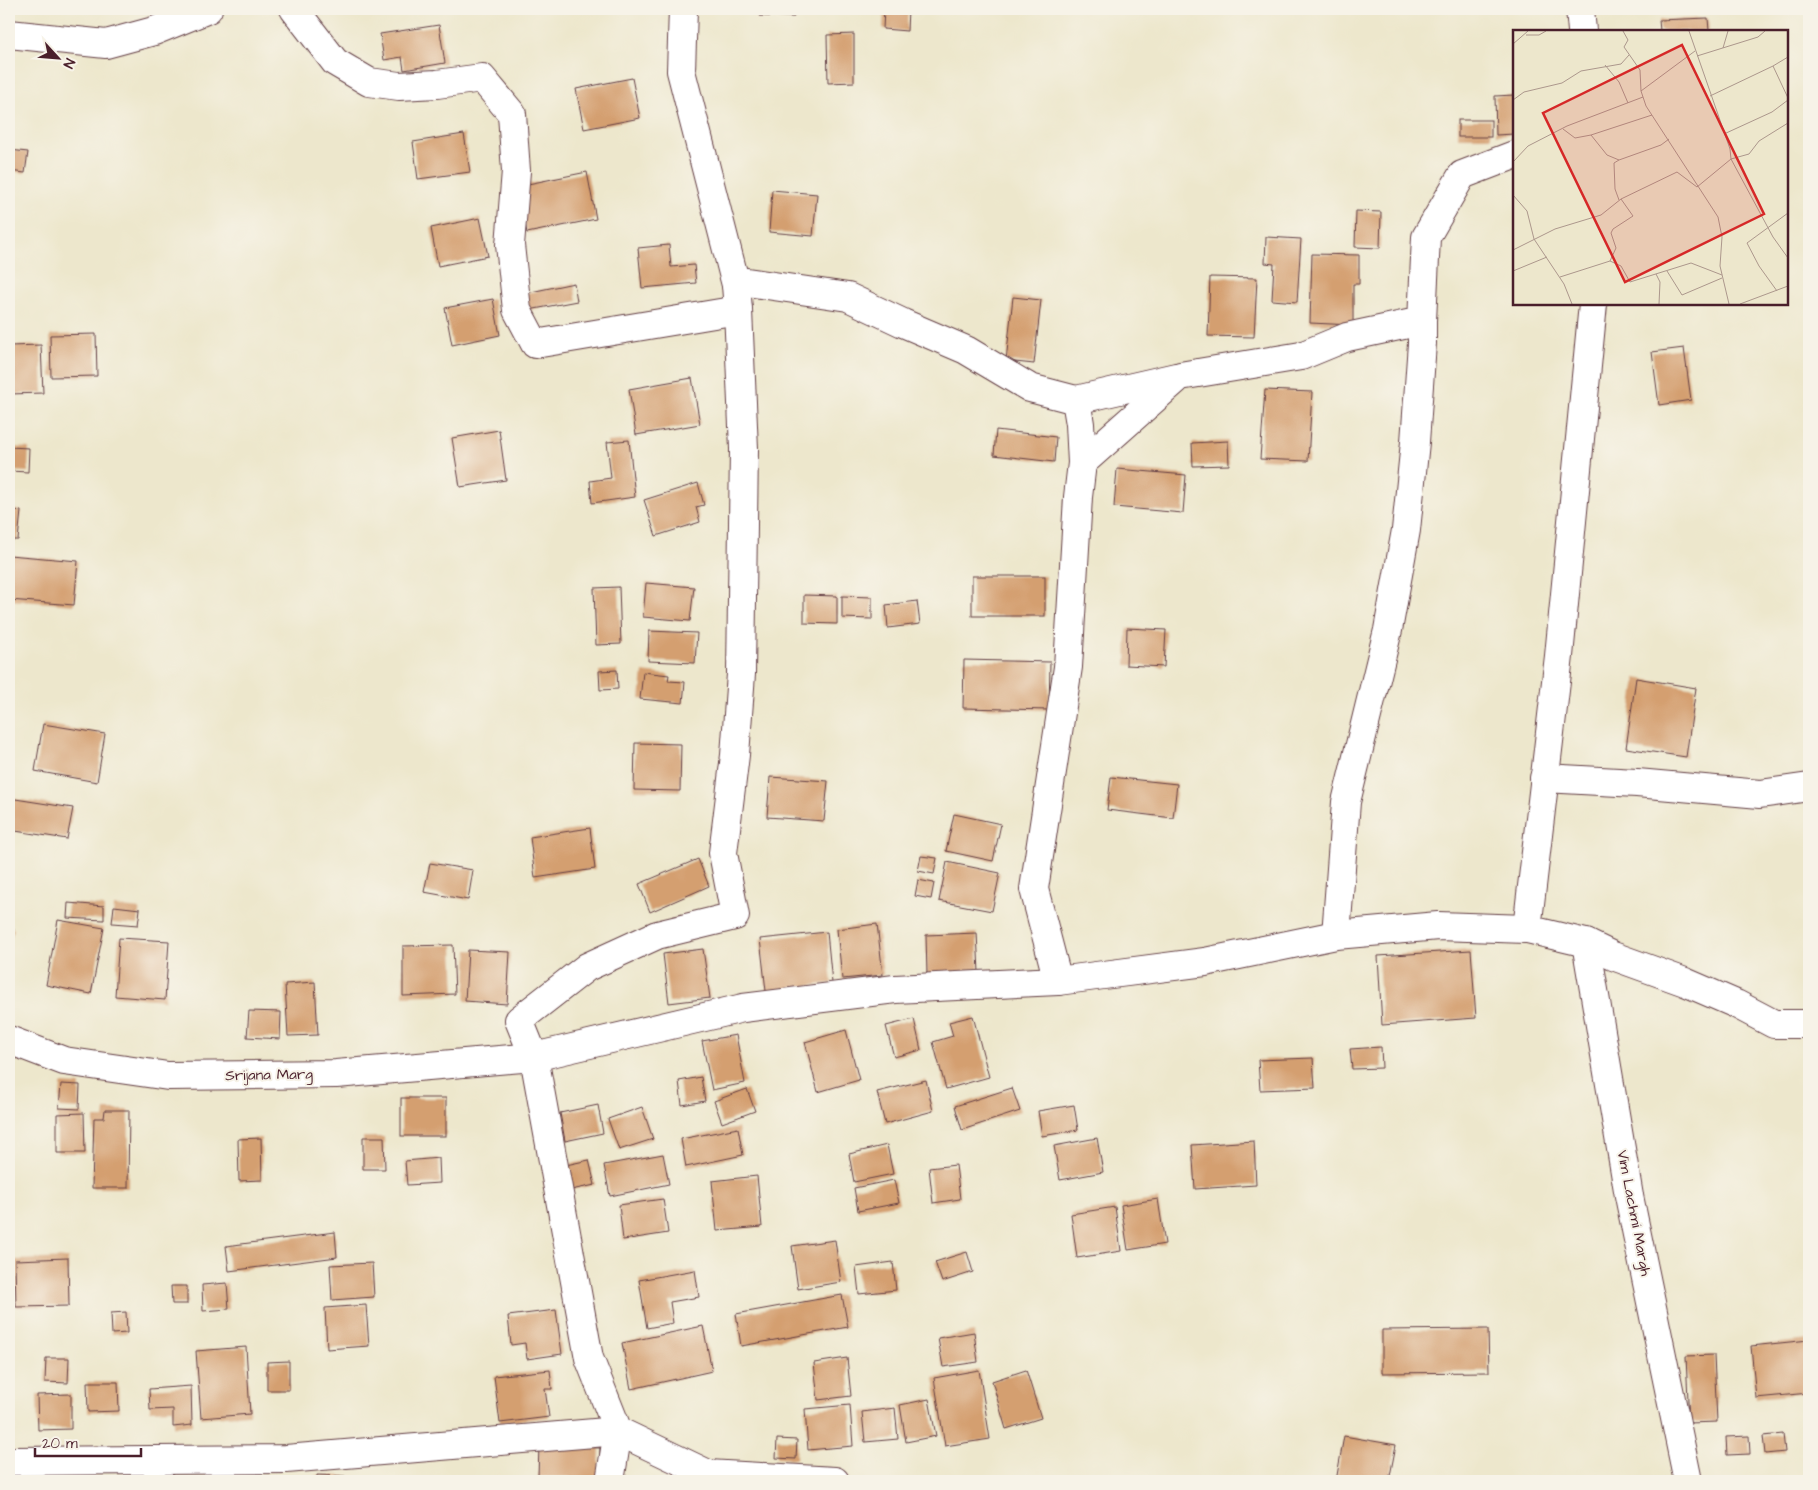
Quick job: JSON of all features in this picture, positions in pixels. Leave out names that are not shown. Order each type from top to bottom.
[{"type":"street","points":[[9,34],[106,44],[154,31],[208,9]]},
{"type":"street","points":[[294,9],[335,62],[369,82],[400,86],[437,84],[482,78],[512,114],[516,171],[510,245],[517,310],[535,344],[737,298],[747,282],[848,297],[966,350],[1030,388],[1076,400],[1180,376],[1300,356],[1347,337],[1422,321]]},
{"type":"street","points":[[610,1481],[618,1431],[589,1358],[534,1057],[519,1020],[587,967],[657,935],[735,916],[723,853],[735,755],[741,674],[744,448],[737,298],[681,71],[683,9]]},
{"type":"street","points":[[1580,9],[1582,30]]},
{"type":"street","points":[[1336,935],[1346,802],[1388,630],[1406,530],[1422,343],[1426,238],[1462,175],[1513,156]]},
{"type":"street","points":[[1527,929],[1561,636],[1593,305]]},
{"type":"street","points":[[1082,462],[1180,376]]},
{"type":"street","points":[[1058,981],[1034,889],[1068,667],[1078,497],[1082,462],[1080,424],[1076,400]]},
{"type":"street","points":[[1544,778],[1760,794],[1809,787]]},
{"type":"street","name":"Srijana Marg","points":[[9,1040],[64,1061],[168,1076],[336,1074],[534,1057],[743,1008],[895,989],[1058,981],[1204,962],[1336,935],[1438,926],[1527,929],[1586,943],[1613,956],[1727,1000],[1774,1024],[1809,1024]]},
{"type":"street","name":"Vim Lachmi Margh","points":[[1586,943],[1629,1196],[1688,1481]]},
{"type":"street","points":[[9,1461],[286,1458],[618,1431],[708,1474],[835,1481]]},
{"type":"building","points":[[760,9],[795,9],[794,17],[760,16]]},
{"type":"building","points":[[884,9],[908,9],[907,31],[883,29]]},
{"type":"building","points":[[1708,18],[1709,30],[1660,30],[1659,20]]},
{"type":"building","points":[[439,25],[445,63],[404,70],[402,57],[384,60],[380,34]]},
{"type":"building","points":[[854,34],[854,82],[828,83],[827,35]]},
{"type":"building","points":[[632,78],[640,118],[584,129],[576,89]]},
{"type":"building","points":[[1513,95],[1513,134],[1496,135],[1495,96]]},
{"type":"building","points":[[1458,120],[1491,120],[1491,137],[1458,137]]},
{"type":"building","points":[[464,134],[470,172],[418,179],[413,142]]},
{"type":"building","points":[[9,150],[28,152],[25,173],[9,171]]},
{"type":"building","points":[[587,172],[596,219],[527,233],[518,186]]},
{"type":"building","points":[[772,190],[817,194],[813,236],[769,232]]},
{"type":"building","points":[[1356,211],[1381,212],[1380,248],[1355,247]]},
{"type":"building","points":[[480,218],[488,256],[438,266],[431,228]]},
{"type":"building","points":[[1266,237],[1301,239],[1297,302],[1272,300],[1274,264],[1265,263]]},
{"type":"building","points":[[669,245],[671,267],[694,265],[696,283],[642,288],[638,248]]},
{"type":"building","points":[[1312,254],[1359,255],[1359,284],[1353,284],[1353,325],[1310,323]]},
{"type":"building","points":[[1210,277],[1257,278],[1254,337],[1208,336]]},
{"type":"building","points":[[574,283],[577,301],[529,310],[526,293]]},
{"type":"building","points":[[1013,297],[1041,300],[1034,364],[1006,361]]},
{"type":"building","points":[[493,299],[500,335],[452,345],[445,308]]},
{"type":"building","points":[[96,334],[97,376],[51,377],[50,335]]},
{"type":"building","points":[[41,345],[43,393],[9,394],[9,346]]},
{"type":"building","points":[[1684,348],[1691,400],[1659,405],[1652,352]]},
{"type":"building","points":[[692,378],[700,424],[636,435],[629,389]]},
{"type":"building","points":[[1265,390],[1312,392],[1308,461],[1260,459]]},
{"type":"building","points":[[499,430],[506,480],[460,487],[452,438]]},
{"type":"building","points":[[996,430],[1056,437],[1054,462],[994,455]]},
{"type":"building","points":[[629,440],[635,497],[592,503],[590,481],[611,478],[607,442]]},
{"type":"building","points":[[1228,441],[1229,465],[1193,466],[1192,443]]},
{"type":"building","points":[[9,447],[29,448],[28,472],[9,471]]},
{"type":"building","points":[[1117,469],[1186,475],[1183,513],[1114,507]]},
{"type":"building","points":[[698,483],[704,505],[696,507],[700,522],[656,536],[644,500]]},
{"type":"building","points":[[9,509],[21,511],[18,540],[9,540]]},
{"type":"building","points":[[9,555],[78,561],[74,605],[9,600]]},
{"type":"building","points":[[972,576],[1045,576],[1045,616],[972,616]]},
{"type":"building","points":[[646,583],[694,587],[690,621],[643,617]]},
{"type":"building","points":[[619,587],[621,644],[596,645],[594,588]]},
{"type":"building","points":[[804,595],[837,596],[837,624],[804,623]]},
{"type":"building","points":[[842,596],[872,597],[872,619],[842,618]]},
{"type":"building","points":[[917,601],[920,624],[888,628],[886,605]]},
{"type":"building","points":[[1127,628],[1166,630],[1164,667],[1126,665]]},
{"type":"building","points":[[649,631],[697,633],[695,663],[648,661]]},
{"type":"building","points":[[964,660],[1050,662],[1049,710],[963,708]]},
{"type":"building","points":[[617,670],[618,689],[600,690],[599,671]]},
{"type":"building","points":[[643,672],[669,675],[668,681],[685,682],[683,703],[640,699]]},
{"type":"building","points":[[1636,678],[1696,688],[1686,757],[1626,748]]},
{"type":"building","points":[[43,724],[105,734],[97,782],[35,771]]},
{"type":"building","points":[[635,743],[681,744],[680,791],[634,790]]},
{"type":"building","points":[[770,777],[828,781],[824,821],[767,817]]},
{"type":"building","points":[[1111,777],[1177,784],[1173,818],[1107,810]]},
{"type":"building","points":[[9,798],[73,808],[67,839],[9,830]]},
{"type":"building","points":[[954,814],[1001,824],[993,861],[946,851]]},
{"type":"building","points":[[590,828],[595,869],[535,878],[530,837]]},
{"type":"building","points":[[921,856],[937,858],[934,874],[918,871]]},
{"type":"building","points":[[698,859],[709,886],[650,912],[639,884]]},
{"type":"building","points":[[947,862],[1000,873],[992,911],[939,901]]},
{"type":"building","points":[[430,863],[473,870],[468,900],[424,892]]},
{"type":"building","points":[[918,880],[934,883],[931,899],[915,896]]},
{"type":"building","points":[[68,903],[104,906],[104,920],[67,918]]},
{"type":"building","points":[[114,906],[140,909],[138,925],[112,923]]},
{"type":"building","points":[[58,920],[104,928],[91,994],[46,985]]},
{"type":"building","points":[[877,924],[883,975],[842,979],[837,929]]},
{"type":"building","points":[[9,927],[14,929],[9,943]]},
{"type":"building","points":[[827,932],[832,983],[766,991],[760,939]]},
{"type":"building","points":[[977,933],[979,972],[927,974],[926,935]]},
{"type":"building","points":[[119,938],[169,941],[165,1000],[115,996]]},
{"type":"building","points":[[453,945],[455,994],[403,996],[403,946]]},
{"type":"building","points":[[703,949],[710,998],[669,1003],[663,954]]},
{"type":"building","points":[[468,950],[510,952],[507,1004],[465,1001]]},
{"type":"building","points":[[1471,950],[1476,1018],[1382,1025],[1378,956]]},
{"type":"building","points":[[315,982],[318,1035],[288,1036],[285,984]]},
{"type":"building","points":[[249,1011],[281,1012],[280,1039],[247,1037]]},
{"type":"building","points":[[973,1016],[989,1077],[946,1089],[933,1042],[953,1036],[949,1022]]},
{"type":"building","points":[[914,1019],[921,1050],[894,1057],[886,1026]]},
{"type":"building","points":[[846,1030],[859,1080],[818,1092],[805,1042]]},
{"type":"building","points":[[736,1035],[745,1083],[712,1090],[702,1041]]},
{"type":"building","points":[[1381,1047],[1382,1068],[1352,1069],[1350,1049]]},
{"type":"building","points":[[1313,1058],[1315,1088],[1260,1090],[1258,1060]]},
{"type":"building","points":[[701,1077],[705,1101],[682,1105],[679,1081]]},
{"type":"building","points":[[926,1080],[933,1111],[885,1124],[877,1092]]},
{"type":"building","points":[[61,1084],[80,1085],[79,1109],[59,1108]]},
{"type":"building","points":[[1012,1088],[1020,1111],[962,1130],[955,1106]]},
{"type":"building","points":[[747,1089],[755,1111],[722,1123],[714,1101]]},
{"type":"building","points":[[401,1098],[446,1098],[446,1136],[401,1136]]},
{"type":"building","points":[[598,1105],[603,1133],[565,1141],[560,1113]]},
{"type":"building","points":[[1074,1105],[1078,1130],[1042,1136],[1038,1111]]},
{"type":"building","points":[[642,1107],[653,1139],[619,1150],[608,1119]]},
{"type":"building","points":[[105,1110],[129,1110],[128,1188],[92,1188],[94,1118],[104,1118]]},
{"type":"building","points":[[84,1113],[85,1153],[57,1153],[57,1114]]},
{"type":"building","points":[[738,1128],[743,1155],[686,1167],[681,1139]]},
{"type":"building","points":[[363,1137],[384,1137],[385,1169],[363,1169]]},
{"type":"building","points":[[261,1138],[262,1180],[239,1181],[238,1139]]},
{"type":"building","points":[[1097,1138],[1103,1172],[1060,1180],[1054,1146]]},
{"type":"building","points":[[1254,1141],[1256,1185],[1195,1189],[1192,1145]]},
{"type":"building","points":[[887,1145],[893,1174],[854,1182],[849,1154]]},
{"type":"building","points":[[663,1154],[669,1184],[610,1196],[604,1165]]},
{"type":"building","points":[[439,1158],[440,1183],[407,1185],[405,1161]]},
{"type":"building","points":[[589,1160],[595,1185],[571,1190],[566,1165]]},
{"type":"building","points":[[956,1165],[960,1199],[933,1203],[929,1168]]},
{"type":"building","points":[[757,1176],[762,1227],[717,1231],[712,1181]]},
{"type":"building","points":[[894,1180],[899,1203],[858,1211],[854,1188]]},
{"type":"building","points":[[663,1199],[668,1233],[623,1240],[619,1205]]},
{"type":"building","points":[[1158,1199],[1165,1244],[1128,1250],[1121,1205]]},
{"type":"building","points":[[1115,1207],[1121,1251],[1077,1258],[1071,1214]]},
{"type":"building","points":[[335,1232],[337,1257],[229,1271],[226,1246]]},
{"type":"building","points":[[835,1240],[841,1282],[798,1289],[792,1246]]},
{"type":"building","points":[[967,1252],[973,1272],[942,1282],[935,1262]]},
{"type":"building","points":[[68,1258],[69,1306],[16,1307],[15,1260]]},
{"type":"building","points":[[893,1262],[896,1290],[859,1294],[856,1267]]},
{"type":"building","points":[[372,1263],[374,1297],[332,1300],[330,1265]]},
{"type":"building","points":[[695,1270],[699,1297],[670,1302],[673,1323],[647,1328],[639,1280]]},
{"type":"building","points":[[227,1283],[229,1309],[203,1311],[202,1285]]},
{"type":"building","points":[[171,1286],[187,1286],[187,1304],[172,1304]]},
{"type":"building","points":[[842,1295],[848,1327],[741,1346],[736,1314]]},
{"type":"building","points":[[366,1305],[369,1346],[327,1349],[325,1308]]},
{"type":"building","points":[[556,1310],[562,1354],[527,1359],[525,1343],[511,1345],[508,1316]]},
{"type":"building","points":[[126,1312],[127,1333],[112,1334],[111,1313]]},
{"type":"building","points":[[703,1326],[712,1371],[631,1389],[622,1343]]},
{"type":"building","points":[[1488,1329],[1489,1372],[1382,1373],[1382,1330]]},
{"type":"building","points":[[974,1332],[978,1362],[943,1367],[938,1338]]},
{"type":"building","points":[[1809,1340],[1809,1393],[1756,1398],[1751,1346]]},
{"type":"building","points":[[246,1347],[250,1414],[201,1418],[196,1351]]},
{"type":"building","points":[[1714,1355],[1717,1422],[1689,1423],[1686,1356]]},
{"type":"building","points":[[46,1358],[69,1358],[68,1383],[45,1382]]},
{"type":"building","points":[[847,1358],[851,1396],[818,1400],[814,1363]]},
{"type":"building","points":[[289,1361],[289,1390],[267,1390],[267,1362]]},
{"type":"building","points":[[550,1370],[552,1389],[545,1389],[549,1417],[500,1423],[494,1376]]},
{"type":"building","points":[[979,1370],[990,1439],[945,1446],[934,1378]]},
{"type":"building","points":[[1026,1370],[1041,1418],[1006,1429],[992,1381]]},
{"type":"building","points":[[87,1382],[118,1382],[119,1411],[88,1412]]},
{"type":"building","points":[[191,1386],[192,1425],[173,1427],[173,1409],[150,1410],[149,1389]]},
{"type":"building","points":[[71,1394],[71,1429],[38,1430],[37,1395]]},
{"type":"building","points":[[929,1399],[936,1436],[906,1442],[900,1405]]},
{"type":"building","points":[[850,1405],[853,1446],[808,1450],[805,1409]]},
{"type":"building","points":[[895,1408],[898,1439],[865,1442],[862,1412]]},
{"type":"building","points":[[9,1415],[11,1415],[12,1445],[9,1445]]},
{"type":"building","points":[[1783,1434],[1785,1452],[1765,1454],[1763,1436]]},
{"type":"building","points":[[1344,1436],[1396,1445],[1389,1481],[1336,1481]]},
{"type":"building","points":[[1749,1436],[1750,1454],[1727,1455],[1726,1437]]},
{"type":"building","points":[[777,1439],[797,1440],[796,1459],[776,1458]]},
{"type":"building","points":[[539,1446],[600,1448],[599,1481],[570,1481],[570,1477],[538,1477]]},
{"type":"building","points":[[317,1475],[345,1476],[345,1481],[317,1481]]}]
